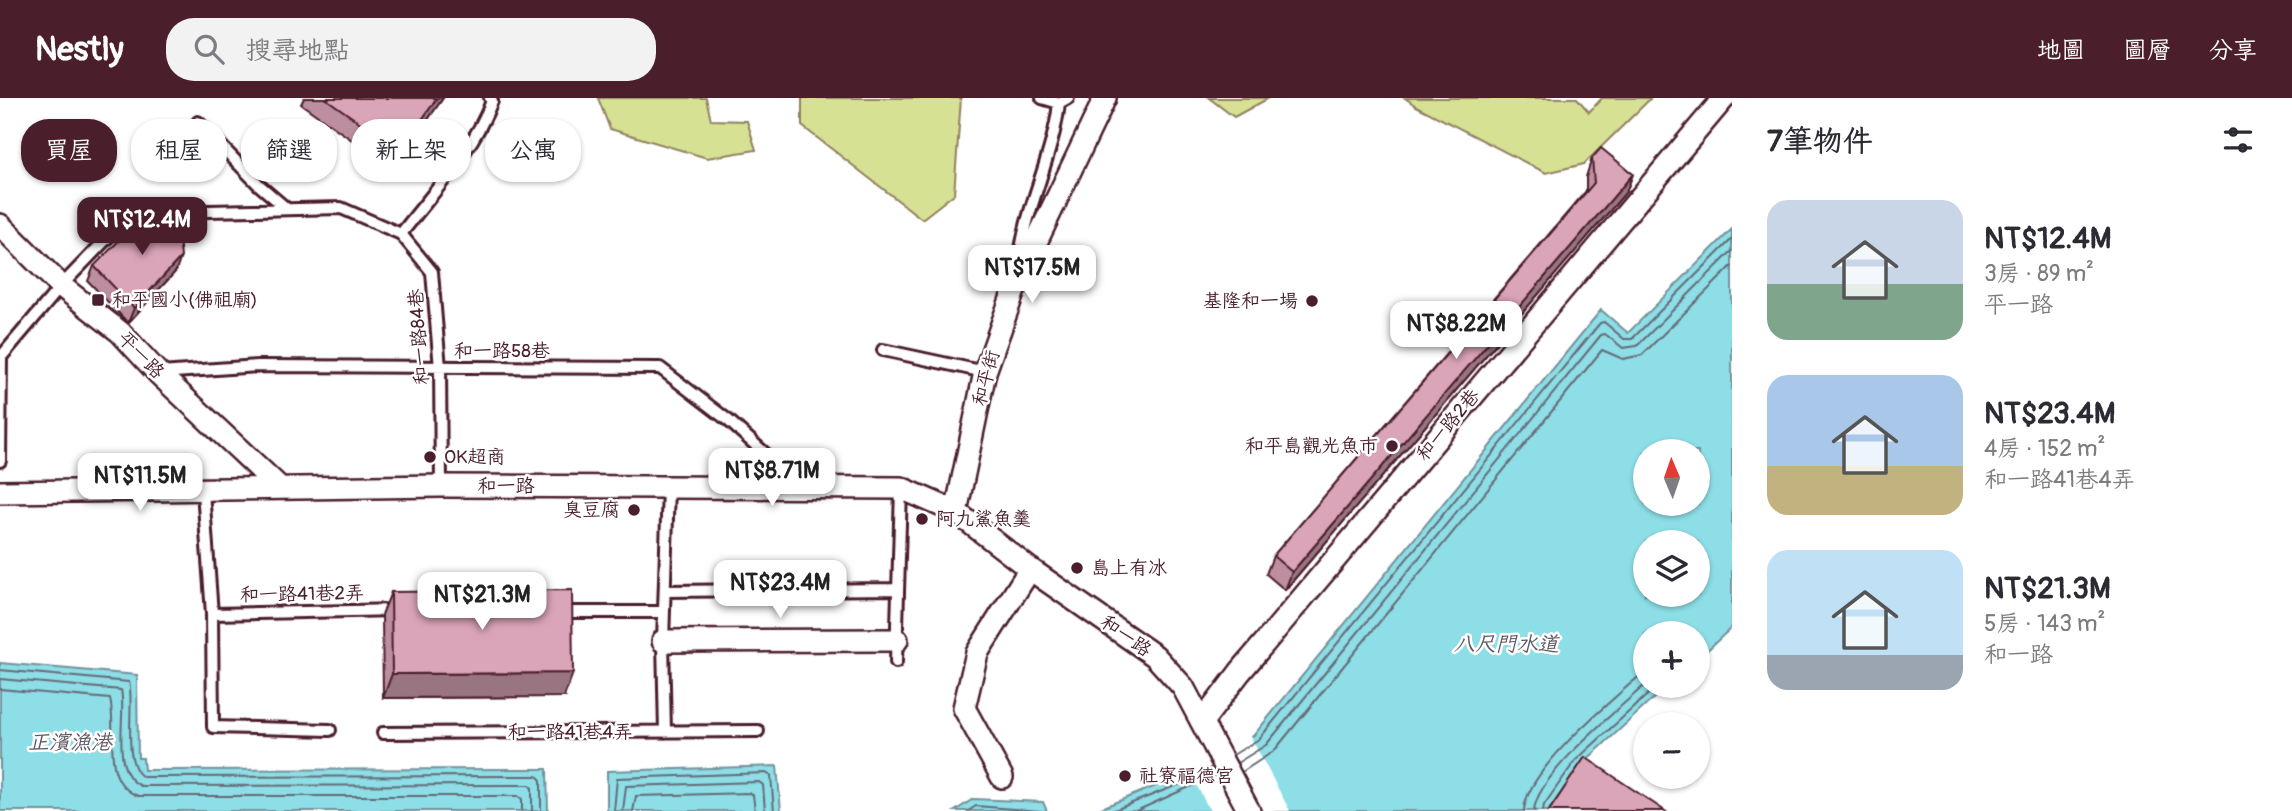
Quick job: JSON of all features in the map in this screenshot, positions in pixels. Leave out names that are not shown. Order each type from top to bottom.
[{"type":"street","name":"和平街","points":[[956,512],[985,372],[1017,282],[1105,98]]},
{"type":"street","name":"和一路2巷","points":[[1205,729],[1724,98]]},
{"type":"street","name":"平一路","points":[[0,225],[61,286],[120,332],[158,373],[280,488]]},
{"type":"street","name":"和一路","points":[[0,492],[441,486],[901,488],[956,512],[1030,569],[1155,656],[1184,687],[1249,811]]},
{"type":"street","points":[[1002,777],[964,708],[977,653],[1030,569]]},
{"type":"street","points":[[663,641],[897,640]]},
{"type":"lane","points":[[401,233],[465,151],[485,120],[492,101],[490,98]]},
{"type":"lane","points":[[1017,282],[1021,234],[1055,137],[1063,100],[1042,98]]},
{"type":"lane","points":[[227,152],[287,209]]},
{"type":"lane","name":"和一路84巷","points":[[0,461],[1,357],[61,286],[115,230],[165,212],[341,208],[401,233],[432,272],[440,368],[441,486]]},
{"type":"lane","points":[[883,351],[985,372]]},
{"type":"lane","name":"和一路58巷","points":[[158,373],[258,366],[660,368],[729,421],[803,487]]},
{"type":"lane","points":[[665,732],[663,641],[668,487]]},
{"type":"lane","points":[[896,662],[901,488]]},
{"type":"lane","points":[[203,491],[212,614],[213,727],[330,730]]},
{"type":"lane","points":[[665,592],[898,589]]},
{"type":"lane","name":"和一路41巷2弄","points":[[212,614],[407,610]]},
{"type":"lane","points":[[571,612],[664,612]]},
{"type":"lane","name":"和一路41巷4弄","points":[[383,733],[758,731]]},
{"type":"green space","points":[[598,98],[706,98],[711,120],[747,121],[756,150],[707,158],[610,129]]},
{"type":"green space","points":[[802,98],[961,98],[954,194],[922,219],[802,126]]},
{"type":"green space","points":[[1209,98],[1269,98],[1234,117]]},
{"type":"green space","points":[[1405,98],[1577,98],[1589,112],[1602,98],[1651,98],[1584,164],[1546,173]]},
{"type":"water","name":"八尺門水道","points":[[1732,229],[1732,627],[1710,648],[1710,621],[1633,621],[1633,698],[1654,698],[1639,712],[1633,712],[1633,717],[1580,766],[1548,811],[1094,811],[1188,773],[1254,735],[1601,310],[1628,333]]},
{"type":"water","name":"正濱漁港","points":[[0,663],[137,675],[138,758],[143,758],[144,770],[547,769],[548,811],[0,811]]},
{"type":"water","points":[[777,766],[781,811],[607,811],[607,771]]},
{"type":"water","points":[[973,799],[1043,802],[1047,811],[955,811]]},
{"type":"pier","points":[[1249,734],[1290,811],[1210,811],[1188,769]]},
{"type":"building","points":[[325,98],[437,98],[422,119],[355,119]]},
{"type":"building","name":"和平島觀光魚市","points":[[1601,148],[1633,174],[1292,572],[1273,556],[1594,183],[1592,158]]},
{"type":"building","points":[[176,213],[181,257],[134,308],[94,266],[142,217]]},
{"type":"building","points":[[572,590],[573,673],[392,674],[391,592]]},
{"type":"building","points":[[1585,757],[1665,811],[1549,811]]},
{"type":"place","name":"和平國小(佛祖廟)","points":[[98,300]]},
{"type":"place","name":"基隆和一場","points":[[1312,301]]},
{"type":"place","name":"和平島觀光魚市","points":[[1392,446]]},
{"type":"place","name":"OK超商","points":[[430,457]]},
{"type":"place","name":"臭豆腐","points":[[634,510]]},
{"type":"place","name":"阿九鯊魚羹","points":[[922,519]]},
{"type":"place","name":"島上有冰","points":[[1077,568]]},
{"type":"place","name":"社寮福德宮","points":[[1125,776]]}]
